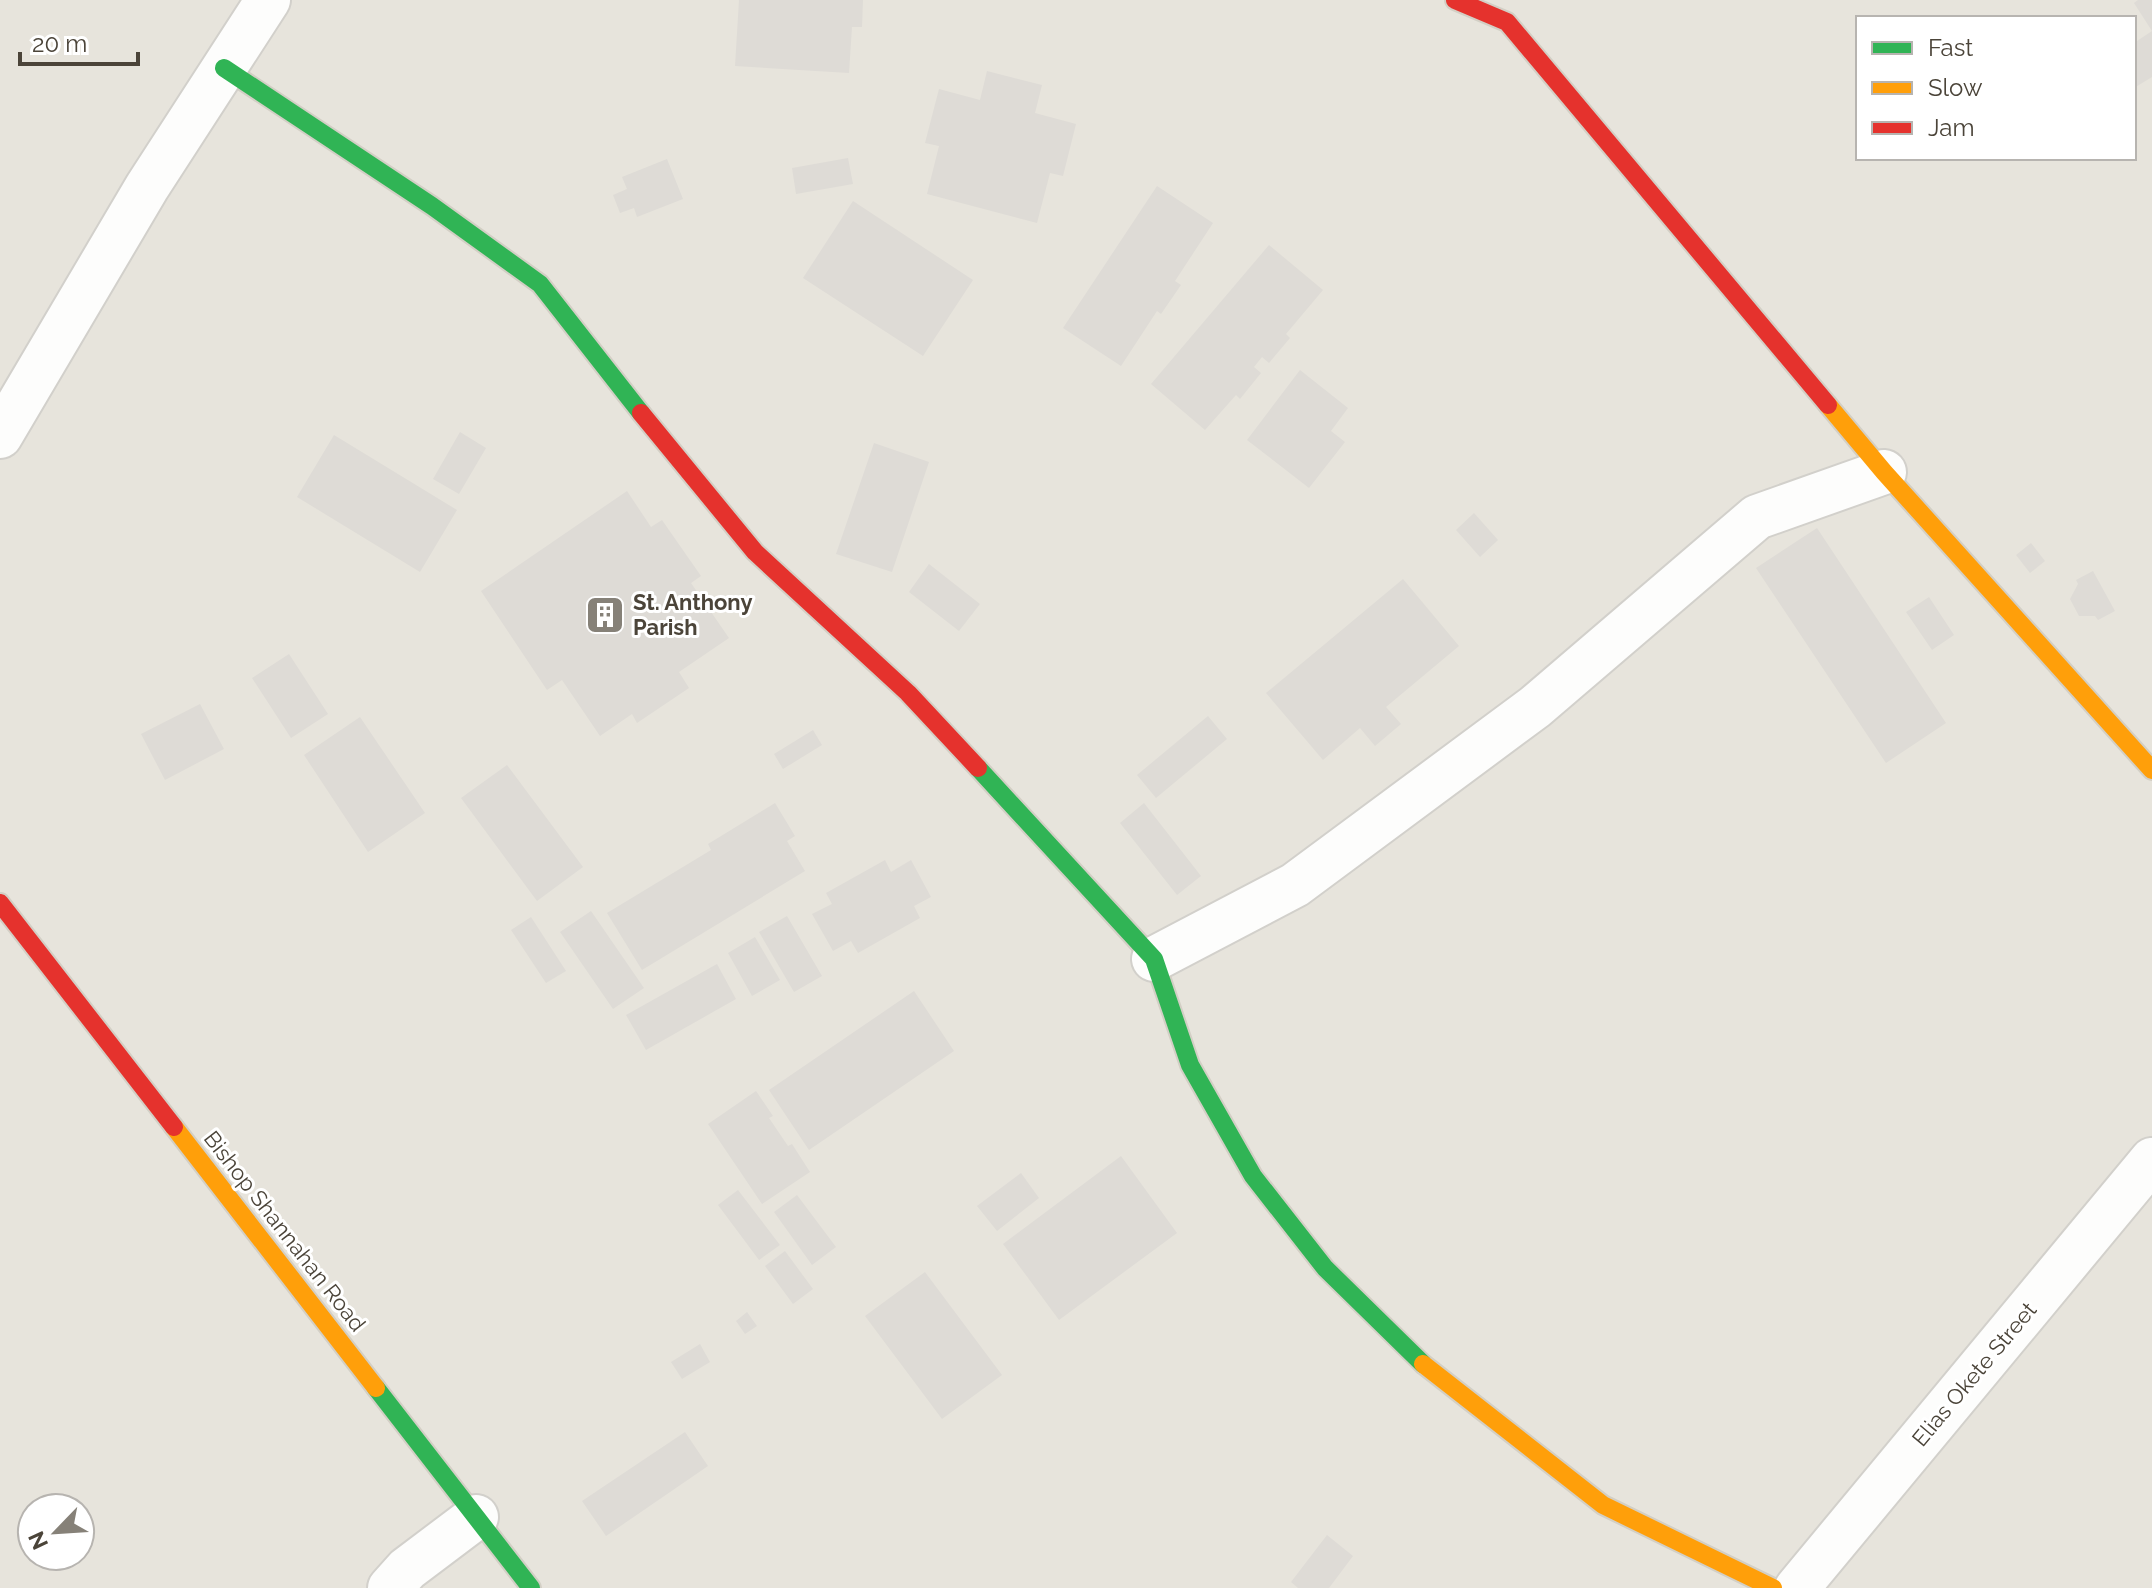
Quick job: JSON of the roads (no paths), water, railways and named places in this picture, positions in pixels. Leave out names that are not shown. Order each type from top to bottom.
[{"type":"street","points":[[0,436],[147,187],[268,0]]},
{"type":"street","points":[[1455,0],[1507,22],[1884,472],[2152,770]]},
{"type":"street","points":[[224,68],[432,206],[540,284],[619,387],[755,552],[908,693],[1154,959],[1190,1065],[1253,1176],[1336,1279],[1413,1357],[1603,1505],[1773,1588]]},
{"type":"street","points":[[1154,959],[1295,885],[1535,707],[1757,517],[1884,472]]},
{"type":"street","name":"Bishop Shannahan Road","points":[[0,903],[531,1588]]},
{"type":"street","name":"Elias Okete Street","points":[[1797,1588],[2152,1160]]},
{"type":"street","points":[[390,1588],[407,1569],[476,1517]]},
{"type":"place","name":"St. Anthony Parish","points":[[605,615]]}]
